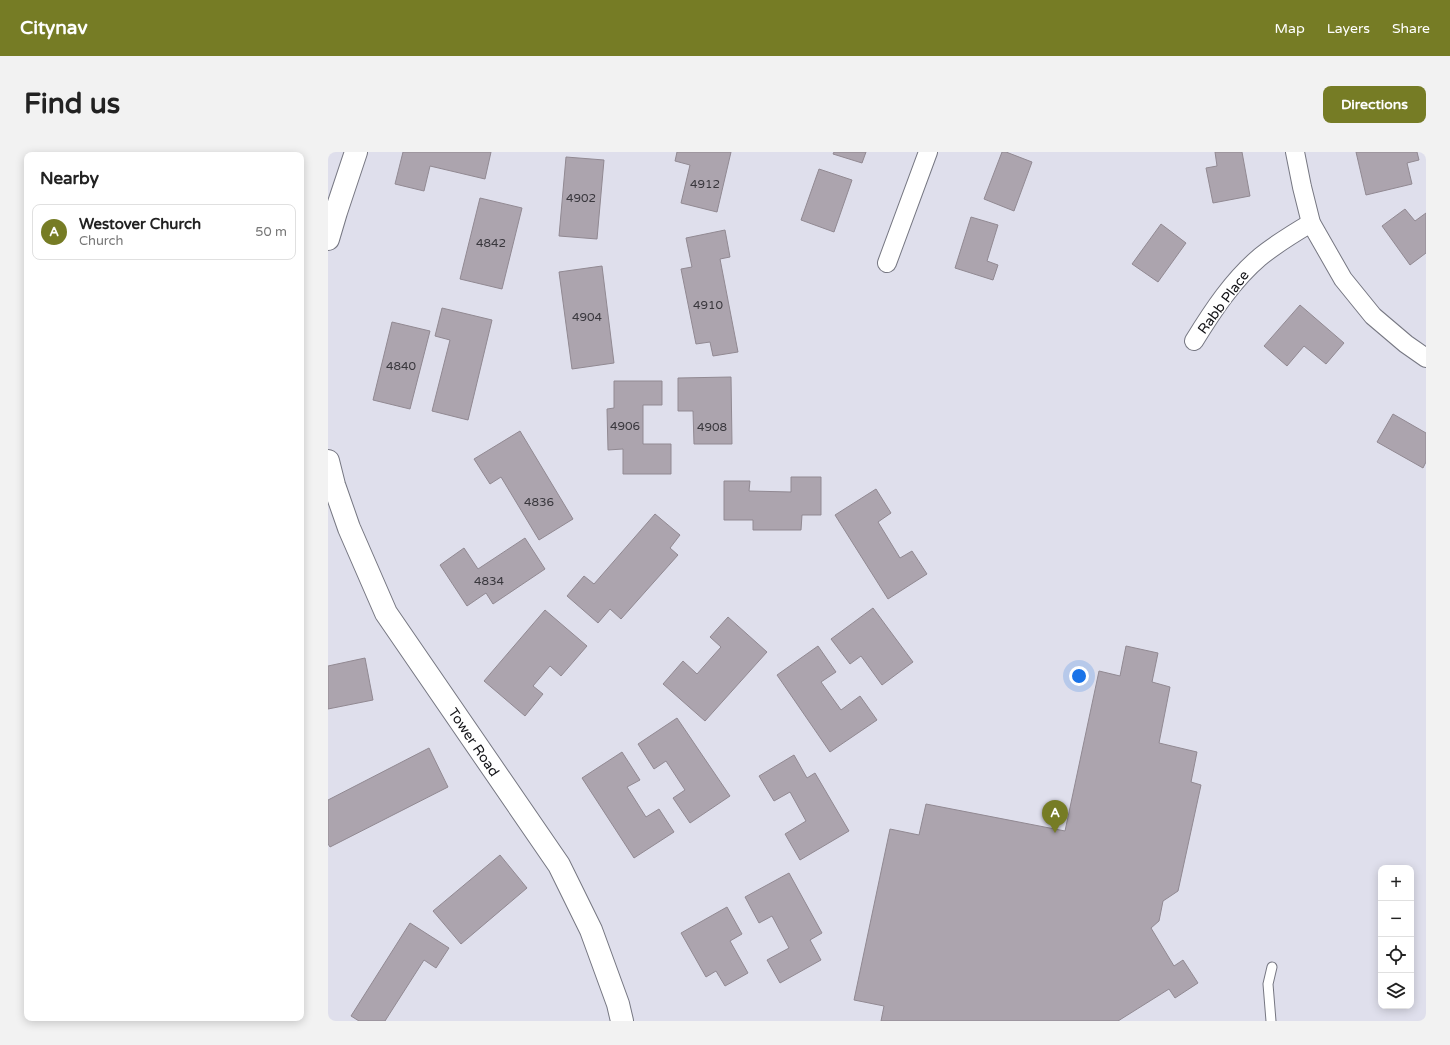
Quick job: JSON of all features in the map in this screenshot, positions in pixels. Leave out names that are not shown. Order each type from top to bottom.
[{"type":"street","points":[[328,239],[356,152]]},
{"type":"street","points":[[887,264],[928,152]]},
{"type":"street","points":[[1295,152],[1311,222],[1344,279],[1373,316],[1406,344],[1426,358]]},
{"type":"street","name":"Rabb Place","points":[[1194,341],[1214,309],[1237,279],[1260,256],[1311,222]]},
{"type":"street","name":"Tower Road","points":[[328,460],[334,485],[348,528],[386,613],[559,866],[591,930],[618,1004],[622,1021]]},
{"type":"lane","points":[[1272,967],[1268,984],[1272,1021]]},
{"type":"building","points":[[403,152],[491,152],[485,179],[430,166],[424,191],[395,184]]},
{"type":"building","points":[[677,152],[731,152],[717,212],[681,203],[690,165],[675,161]]},
{"type":"building","points":[[834,152],[866,152],[862,163],[833,154]]},
{"type":"building","points":[[1002,152],[1006,152],[1032,162],[1014,211],[984,199]]},
{"type":"building","points":[[1215,152],[1242,152],[1250,196],[1213,203],[1206,168],[1217,166]]},
{"type":"building","points":[[1356,152],[1417,152],[1419,160],[1407,163],[1412,184],[1366,195]]},
{"type":"building","points":[[566,157],[604,160],[597,239],[559,236]]},
{"type":"building","points":[[819,169],[852,180],[834,232],[801,220]]},
{"type":"building","points":[[480,198],[522,208],[502,289],[460,279]]},
{"type":"building","points":[[1405,209],[1415,221],[1426,213],[1426,253],[1410,265],[1382,226]]},
{"type":"building","points":[[971,217],[998,225],[987,261],[998,265],[993,280],[955,268]]},
{"type":"building","points":[[1161,224],[1186,243],[1158,282],[1132,264]]},
{"type":"building","points":[[725,230],[730,257],[720,259],[738,352],[713,356],[710,342],[696,344],[681,269],[692,267],[686,238]]},
{"type":"building","points":[[602,266],[614,363],[572,369],[559,272]]},
{"type":"building","points":[[1300,305],[1344,343],[1326,364],[1304,346],[1287,366],[1264,346]]},
{"type":"building","points":[[442,308],[492,320],[468,420],[432,411],[450,340],[435,336]]},
{"type":"building","points":[[392,322],[430,331],[410,409],[373,400]]},
{"type":"building","points":[[731,377],[732,444],[694,444],[693,411],[678,411],[678,378]]},
{"type":"building","points":[[614,381],[662,381],[662,405],[643,405],[643,444],[671,444],[671,474],[623,474],[623,449],[608,450],[607,409],[614,408]]},
{"type":"building","points":[[1393,414],[1426,433],[1426,462],[1423,468],[1377,442]]},
{"type":"building","points":[[520,431],[573,519],[539,540],[501,477],[490,484],[474,459]]},
{"type":"building","points":[[791,477],[821,477],[821,515],[802,515],[801,530],[753,530],[753,520],[724,520],[724,481],[750,481],[749,491],[791,492]]},
{"type":"building","points":[[876,489],[891,513],[878,522],[900,558],[912,551],[927,574],[888,599],[835,515]]},
{"type":"building","points":[[655,514],[680,535],[670,548],[678,555],[621,619],[610,609],[598,623],[567,596],[584,576],[594,584]]},
{"type":"building","points":[[525,538],[545,569],[493,604],[486,593],[467,606],[440,565],[464,548],[478,569]]},
{"type":"building","points":[[873,608],[913,662],[882,685],[861,656],[850,664],[831,639]]},
{"type":"building","points":[[545,610],[587,646],[561,676],[550,666],[533,686],[543,694],[525,716],[484,681]]},
{"type":"building","points":[[728,617],[767,652],[705,721],[663,684],[683,661],[697,674],[721,647],[710,637]]},
{"type":"building","points":[[818,646],[836,672],[821,682],[841,710],[860,696],[877,720],[830,752],[777,675]]},
{"type":"building","points":[[1126,646],[1158,653],[1152,682],[1170,687],[1159,743],[1197,752],[1191,782],[1201,785],[1178,891],[1163,901],[1159,921],[1151,928],[1174,966],[1183,960],[1198,983],[1175,998],[1169,989],[1118,1021],[881,1021],[884,1006],[854,1000],[890,829],[919,835],[926,804],[1065,831],[1099,671],[1120,676]]},
{"type":"building","points":[[365,658],[373,700],[328,709],[328,666]]},
{"type":"building","points":[[677,718],[730,796],[690,823],[673,798],[685,790],[666,761],[654,769],[638,744]]},
{"type":"building","points":[[429,748],[448,787],[330,847],[328,844],[328,800]]},
{"type":"building","points":[[622,752],[640,780],[627,787],[646,817],[659,809],[674,832],[634,858],[582,778]]},
{"type":"building","points":[[794,755],[807,778],[815,773],[849,831],[800,860],[785,834],[806,821],[790,792],[774,801],[759,776]]},
{"type":"building","points":[[500,855],[527,888],[461,944],[433,911]]},
{"type":"building","points":[[789,873],[822,933],[810,940],[821,960],[780,983],[767,960],[789,948],[772,916],[759,923],[745,897]]},
{"type":"building","points":[[727,907],[742,934],[730,941],[748,973],[725,986],[716,971],[706,977],[681,933]]},
{"type":"building","points":[[410,923],[449,948],[436,968],[424,960],[385,1021],[359,1021],[351,1016]]},
{"type":"place","name":"Westover Church","points":[[1055,833]]}]
